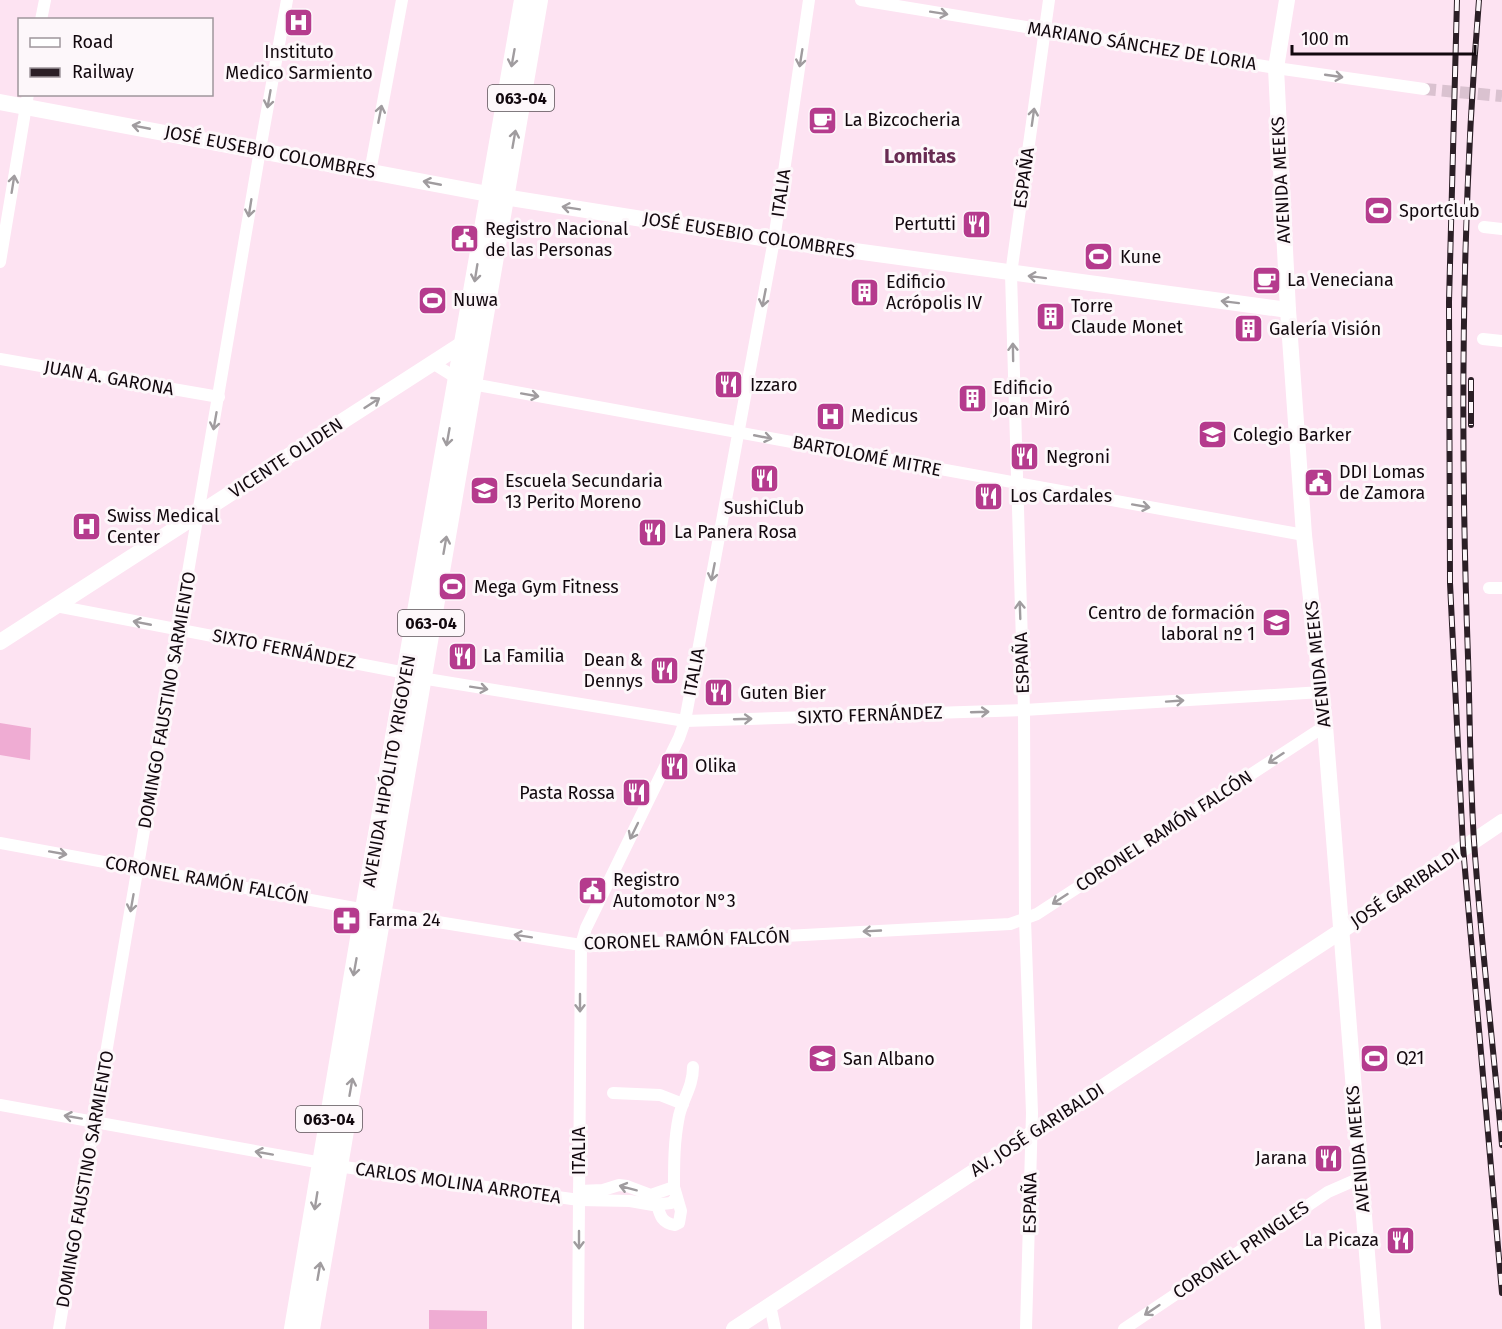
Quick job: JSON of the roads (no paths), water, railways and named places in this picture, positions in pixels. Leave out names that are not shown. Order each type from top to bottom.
[{"type":"main road","name":"AVENIDA HIPÓLITO YRIGOYEN","points":[[294,1329],[330,1164],[374,911],[497,196],[524,0]]},
{"type":"main road","name":"AVENIDA HIPÓLITO YRIGOYEN","points":[[497,196],[538,0]]},
{"type":"main road","name":"AVENIDA HIPÓLITO YRIGOYEN","points":[[310,1329],[330,1164]]},
{"type":"street","points":[[41,18],[45,0]]},
{"type":"street","name":"DOMINGO FAUSTINO SARMIENTO","points":[[59,1329],[287,0]]},
{"type":"street","points":[[370,172],[402,0]]},
{"type":"street","name":"ITALIA","points":[[578,1329],[581,945],[586,928],[679,738],[685,721],[774,240],[809,0]]},
{"type":"street","name":"MARIANO SÁNCHEZ DE LORIA","points":[[861,0],[1276,68],[1424,88]]},
{"type":"street","name":"ESPAÑA","points":[[1026,1329],[1032,1134],[1025,920],[1024,710],[1011,274],[1049,0]]},
{"type":"street","name":"AVENIDA MEEKS","points":[[1287,0],[1276,68],[1288,310],[1304,535],[1325,726],[1373,1329]]},
{"type":"street","points":[[0,262],[27,100]]},
{"type":"street","name":"JOSÉ EUSEBIO COLOMBRES","points":[[0,102],[27,100],[260,150],[497,196],[774,240],[1288,310]]},
{"type":"street","points":[[1484,227],[1502,229]]},
{"type":"street","name":"VICENTE OLIDEN","points":[[0,642],[473,337]]},
{"type":"street","points":[[1483,339],[1502,341]]},
{"type":"street","name":"JUAN A. GARONA","points":[[0,359],[219,397]]},
{"type":"street","name":"BARTOLOMÉ MITRE","points":[[434,364],[465,382],[1304,535]]},
{"type":"street","name":"SIXTO FERNÁNDEZ","points":[[56,606],[414,676],[685,721],[1024,710],[1322,692]]},
{"type":"street","name":"CORONEL RAMÓN FALCÓN","points":[[0,843],[374,911],[581,945],[1010,924],[1038,914],[1325,726]]},
{"type":"street","name":"JOSÉ GARIBALDI","points":[[1341,931],[1502,822]]},
{"type":"street","name":"AV. JOSÉ GARIBALDI","points":[[734,1329],[1341,931]]},
{"type":"street","points":[[657,1204],[662,1220],[675,1225],[681,1220],[681,1211],[675,1192],[674,1144],[683,1104],[693,1081],[693,1067]]},
{"type":"street","points":[[612,1093],[660,1095],[683,1104]]},
{"type":"street","name":"CARLOS MOLINA ARROTEA","points":[[0,1105],[330,1164],[579,1196]]},
{"type":"street","name":"CORONEL PRINGLES","points":[[1124,1329],[1328,1192],[1360,1178]]},
{"type":"street","points":[[579,1196],[619,1185],[651,1195],[675,1192]]},
{"type":"street","points":[[579,1196],[657,1204],[671,1203],[675,1192]]},
{"type":"street","points":[[770,1305],[775,1329]]},
{"type":"tunnel","points":[[1424,89],[1502,96]]},
{"type":"railway","points":[[1457,0],[1449,302],[1450,583],[1463,847],[1502,1293]]},
{"type":"railway","points":[[1479,0],[1469,164],[1464,328],[1465,575],[1474,841],[1502,1145]]},
{"type":"railway","points":[[1471,380],[1471,425]]},
{"type":"place","name":"Instituto Medico Sarmiento","points":[[299,23]]},
{"type":"place","name":"La Bizcocheria","points":[[823,120]]},
{"type":"place","name":"SportClub","points":[[1378,211]]},
{"type":"place","name":"Pertutti","points":[[977,224]]},
{"type":"place","name":"Registro Nacional de las Personas","points":[[464,239]]},
{"type":"place","name":"Kune","points":[[1099,257]]},
{"type":"place","name":"La Veneciana","points":[[1266,280]]},
{"type":"place","name":"Edificio Acrópolis IV","points":[[865,292]]},
{"type":"place","name":"Nuwa","points":[[432,300]]},
{"type":"place","name":"Torre Claude Monet","points":[[1050,316]]},
{"type":"place","name":"Galería Visión","points":[[1248,329]]},
{"type":"place","name":"Izzaro","points":[[729,385]]},
{"type":"place","name":"Edificio Joan Miró","points":[[972,398]]},
{"type":"place","name":"Medicus","points":[[830,416]]},
{"type":"place","name":"Colegio Barker","points":[[1212,435]]},
{"type":"place","name":"Negroni","points":[[1025,457]]},
{"type":"place","name":"SushiClub","points":[[764,479]]},
{"type":"place","name":"DDI Lomas de Zamora","points":[[1318,482]]},
{"type":"place","name":"Escuela Secundaria 13 Perito Moreno","points":[[484,491]]},
{"type":"place","name":"Los Cardales","points":[[989,496]]},
{"type":"place","name":"Swiss Medical Center","points":[[86,526]]},
{"type":"place","name":"La Panera Rosa","points":[[653,532]]},
{"type":"place","name":"Mega Gym Fitness","points":[[453,587]]},
{"type":"place","name":"Centro de formación laboral nº 1","points":[[1276,623]]},
{"type":"place","name":"La Familia","points":[[462,656]]},
{"type":"place","name":"Dean & Dennys","points":[[664,670]]},
{"type":"place","name":"Guten Bier","points":[[719,693]]},
{"type":"place","name":"Olika","points":[[674,766]]},
{"type":"place","name":"Pasta Rossa","points":[[636,793]]},
{"type":"place","name":"Registro Automotor N°3","points":[[592,890]]},
{"type":"place","name":"Farma 24","points":[[347,920]]},
{"type":"place","name":"Q21","points":[[1375,1058]]},
{"type":"place","name":"San Albano","points":[[822,1059]]},
{"type":"place","name":"Jarana","points":[[1328,1158]]},
{"type":"place","name":"La Picaza","points":[[1400,1240]]},
{"type":"district","name":"Lomitas","points":[[920,156]]}]
